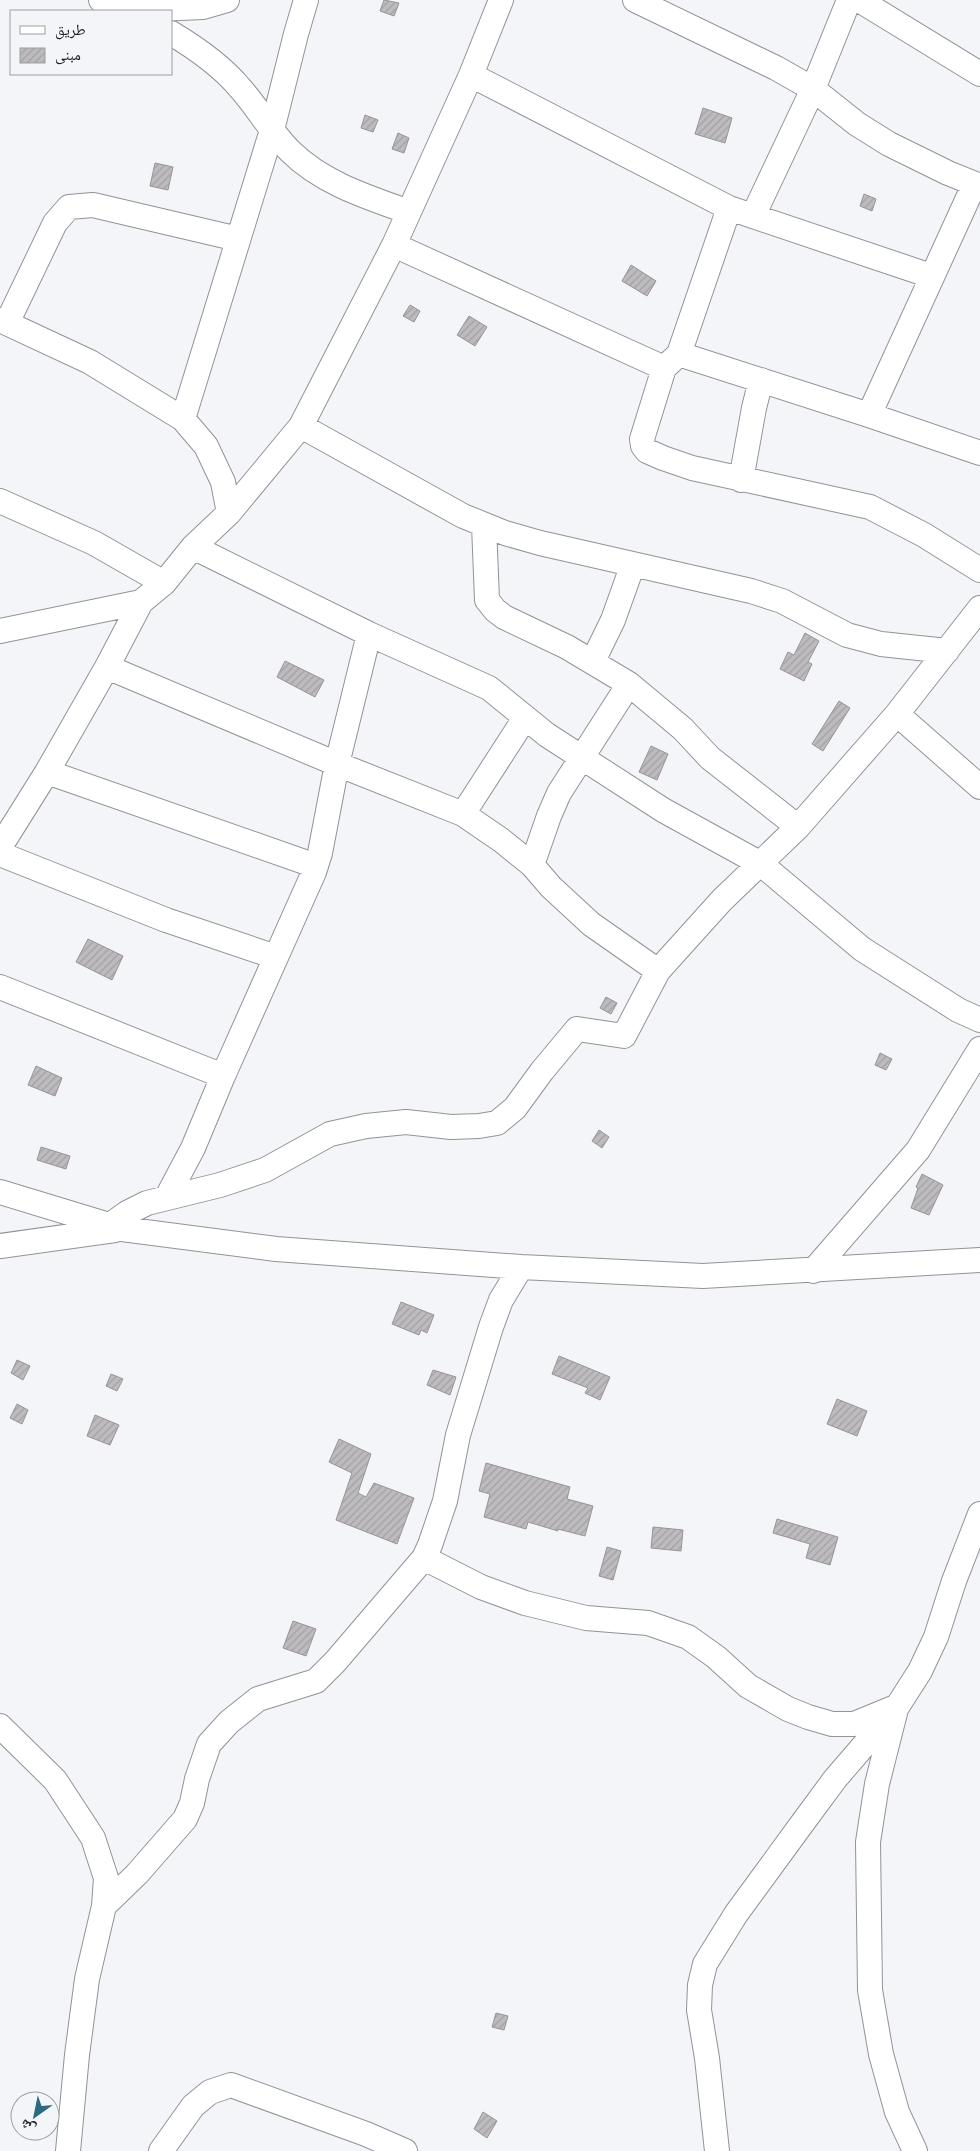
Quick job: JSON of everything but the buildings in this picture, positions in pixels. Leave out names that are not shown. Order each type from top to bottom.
[{"type":"street","points":[[101,0],[131,10]]},
{"type":"street","points":[[151,10],[203,7],[227,0]]},
{"type":"street","points":[[183,419],[272,130],[306,0]]},
{"type":"street","points":[[0,847],[47,772],[107,667],[141,602],[164,583],[193,548],[229,513],[301,426],[394,245],[472,75],[501,0]]},
{"type":"street","points":[[635,0],[742,51],[813,89],[857,124],[889,144],[977,185],[931,276],[869,414]]},
{"type":"street","points":[[753,216],[813,89],[849,0]]},
{"type":"street","points":[[859,0],[980,74]]},
{"type":"street","points":[[172,34],[199,49],[240,87],[291,152],[318,174],[360,195],[408,212]]},
{"type":"street","points":[[472,75],[729,208],[931,276]]},
{"type":"street","points":[[229,513],[223,482],[206,446],[183,419],[90,362],[3,321],[55,223],[69,207],[93,205],[238,239]]},
{"type":"street","points":[[729,208],[642,439],[642,446],[663,458],[692,468],[870,507],[924,535],[980,570]]},
{"type":"street","points":[[394,245],[671,361],[761,380],[869,414],[980,453]]},
{"type":"street","points":[[741,480],[761,380]]},
{"type":"street","points":[[301,426],[463,516],[484,525],[540,543],[751,591],[782,600],[847,634],[866,640],[881,644],[947,651]]},
{"type":"street","points":[[0,501],[94,543],[164,583]]},
{"type":"street","points":[[484,525],[487,600],[495,610],[504,617],[593,661],[629,684],[683,729],[710,758],[798,827]]},
{"type":"street","points":[[193,548],[368,634],[475,680],[489,688],[525,718],[663,810],[761,864],[862,949],[958,1010],[980,1020]]},
{"type":"street","points":[[593,661],[613,620],[634,564]]},
{"type":"street","points":[[0,631],[141,602]]},
{"type":"street","points":[[0,1246],[116,1227],[127,1212],[167,1197],[220,1185],[265,1170],[330,1134],[366,1126],[406,1122],[451,1127],[497,1123],[515,1108],[542,1071],[577,1029],[624,1036],[658,971],[722,900],[798,827],[897,714],[980,608]]},
{"type":"street","points":[[167,1197],[193,1148],[222,1076],[316,866],[337,764],[368,634]]},
{"type":"street","points":[[107,667],[337,764],[463,814],[501,840],[532,865],[591,924],[658,971]]},
{"type":"street","points":[[532,865],[549,816],[560,793],[629,684]]},
{"type":"street","points":[[897,714],[980,787]]},
{"type":"street","points":[[463,814],[525,718]]},
{"type":"street","points":[[47,772],[316,866]]},
{"type":"street","points":[[0,854],[166,920],[276,957]]},
{"type":"street","points":[[0,987],[222,1076]]},
{"type":"street","points":[[813,1271],[918,1150],[980,1049]]},
{"type":"street","points":[[0,1192],[116,1227],[276,1249],[521,1267],[703,1276],[980,1260]]},
{"type":"street","points":[[0,1262],[25,1242]]},
{"type":"street","points":[[104,1906],[137,1874],[185,1819],[192,1803],[197,1779],[209,1744],[229,1722],[258,1698],[316,1681],[335,1662],[424,1558],[445,1501],[458,1435],[501,1300],[521,1267]]},
{"type":"street","points":[[718,2151],[707,2058],[699,2010],[700,1985],[706,1964],[736,1914],[830,1786],[897,1706],[920,1671],[936,1637],[954,1581],[980,1514]]},
{"type":"street","points":[[424,1558],[481,1587],[526,1603],[586,1618],[648,1623],[688,1636],[716,1657],[748,1686],[788,1710],[808,1717],[832,1724],[854,1724],[897,1706]]},
{"type":"street","points":[[897,1706],[876,1784],[868,1842],[870,1990],[880,2054],[897,2112],[915,2151]]},
{"type":"street","points":[[0,1726],[56,1780],[93,1838],[106,1878],[104,1906],[87,1979],[68,2151]]},
{"type":"street","points":[[161,2151],[193,2106],[210,2092],[231,2085],[366,2134],[405,2151]]}]
